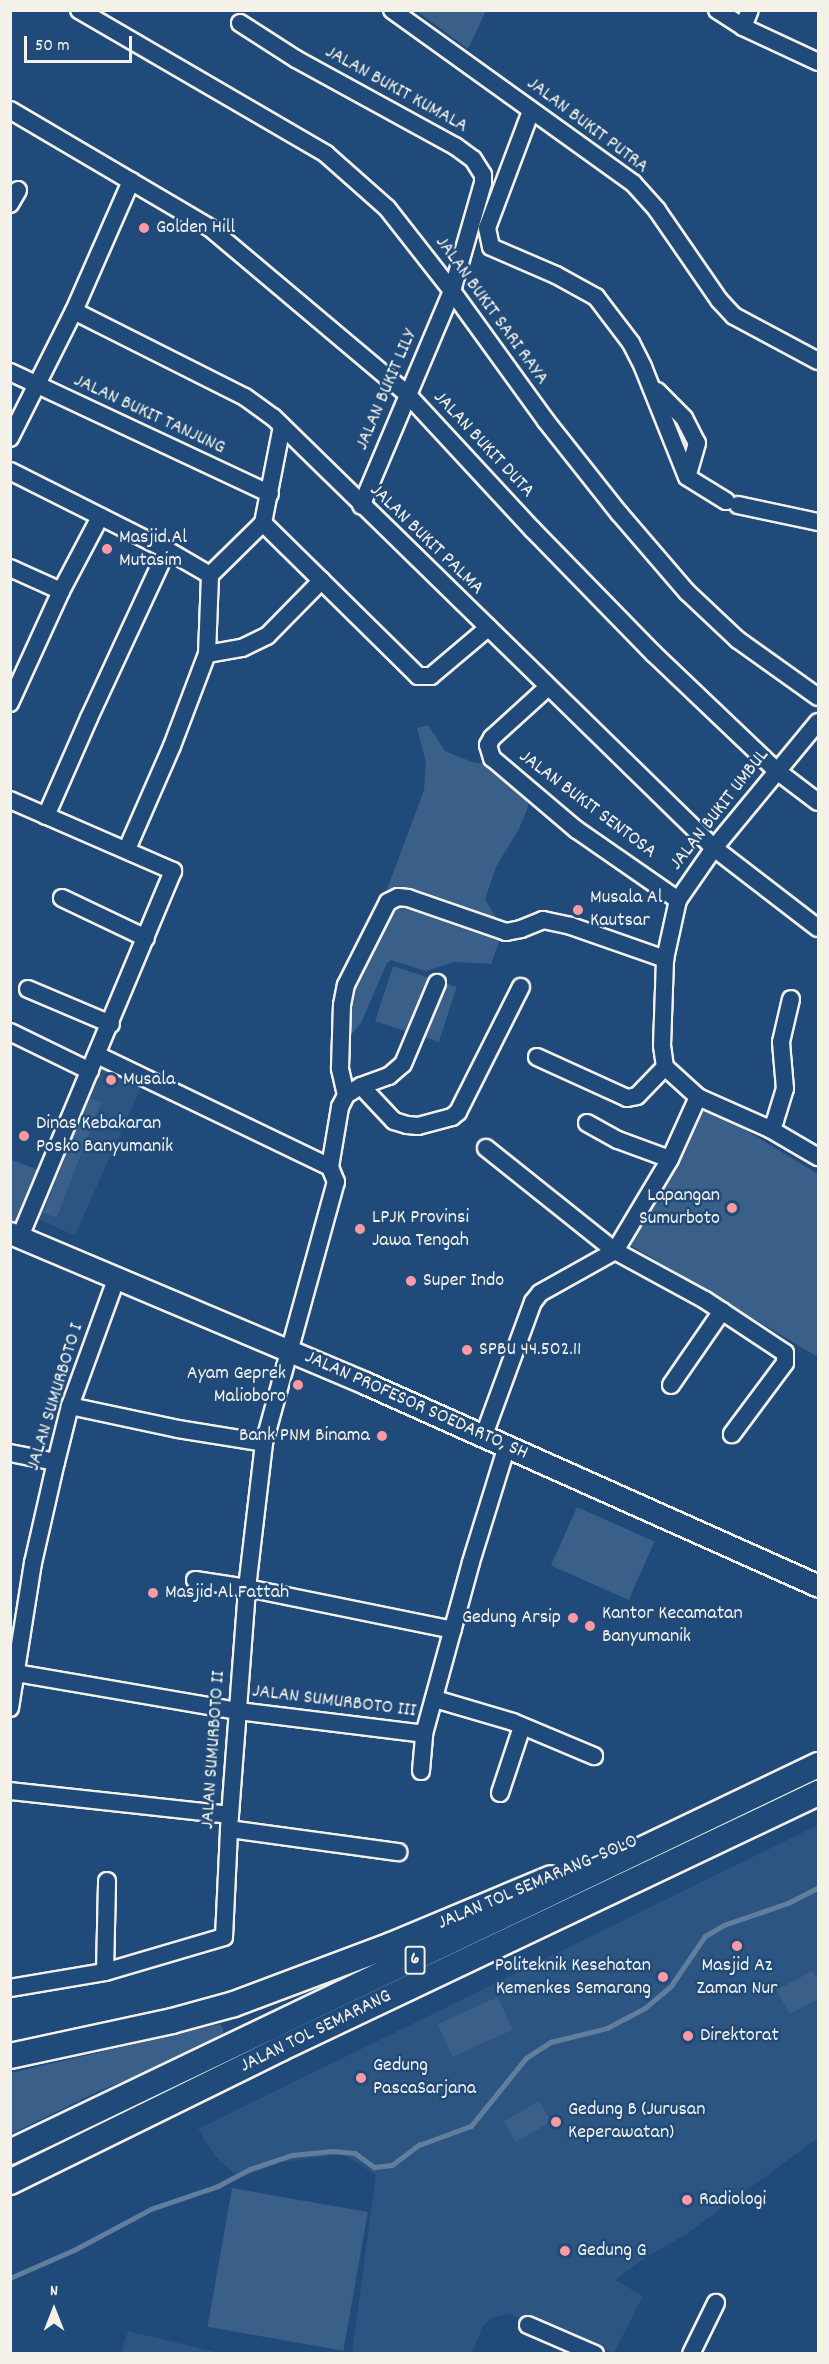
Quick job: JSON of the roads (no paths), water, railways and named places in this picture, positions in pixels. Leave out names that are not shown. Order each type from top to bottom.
[{"type":"highway","name":"JALAN TOL SEMARANG–SOLO","points":[[10,2056],[172,2021],[299,1982],[819,1764]]},
{"type":"highway","name":"JALAN TOL SEMARANG","points":[[10,2152],[819,1764]]},
{"type":"highway","name":"JALAN TOL SEMARANG","points":[[10,2182],[279,2049],[819,1793]]},
{"type":"highway","name":"6","points":[[10,2195],[109,2135]]},
{"type":"main road","name":"JALAN PROFESOR SOEDARTO, SH","points":[[15,1235],[290,1350],[819,1586]]},
{"type":"street","name":"JALAN BUKIT SARI RAYA","points":[[80,10],[326,154],[387,208],[452,291],[546,421],[619,513],[687,592],[738,640],[819,698]]},
{"type":"street","name":"JALAN BUKIT PUTRA","points":[[392,10],[633,183],[657,210],[719,300],[734,316],[819,361]]},
{"type":"street","points":[[717,10],[743,27],[819,62]]},
{"type":"street","points":[[743,27],[750,10]]},
{"type":"street","name":"JALAN BUKIT KUMALA","points":[[240,23],[296,59],[455,146],[480,167],[483,183],[452,291]]},
{"type":"street","name":"JALAN BUKIT DUTA","points":[[10,110],[210,228],[407,394],[590,589],[777,771],[819,802]]},
{"type":"street","points":[[531,111],[487,228],[491,247],[556,275],[596,297],[631,343],[687,477],[732,503],[819,522]]},
{"type":"street","points":[[10,438],[74,311],[130,181]]},
{"type":"street","name":"JALAN BUKIT LILY","points":[[361,506],[452,291]]},
{"type":"street","name":"JALAN BUKIT PALMA","points":[[74,311],[245,397],[282,426],[361,506],[714,848],[819,928]]},
{"type":"street","name":"JALAN BUKIT TANJUNG","points":[[10,372],[270,494]]},
{"type":"street","points":[[127,849],[172,746],[207,654],[210,575],[263,523],[282,426]]},
{"type":"street","points":[[10,471],[167,550],[210,575]]},
{"type":"street","points":[[10,703],[61,591],[100,517]]},
{"type":"street","points":[[263,523],[418,676],[431,676],[488,628]]},
{"type":"street","points":[[46,816],[167,550]]},
{"type":"street","points":[[10,568],[61,591]]},
{"type":"street","points":[[207,654],[242,648],[267,636],[322,580]]},
{"type":"street","name":"JALAN BUKIT SENTOSA","points":[[548,687],[492,738],[488,752],[492,758],[570,824],[678,900]]},
{"type":"street","name":"JALAN BUKIT UMBUL","points":[[665,1067],[661,1026],[665,959],[678,900],[714,848],[819,722]]},
{"type":"street","points":[[10,800],[173,871],[111,1024],[15,1235]]},
{"type":"street","points":[[521,987],[458,1112],[452,1117],[418,1126],[394,1121],[354,1090],[340,1068],[342,1005],[346,985],[388,902],[398,897],[419,901],[506,932],[543,920],[559,923],[665,959]]},
{"type":"street","points":[[62,898],[146,938]]},
{"type":"street","points":[[354,1090],[388,1076],[403,1064],[437,983]]},
{"type":"street","points":[[28,989],[111,1024]]},
{"type":"street","points":[[771,1129],[785,1089],[781,1042],[791,999]]},
{"type":"street","points":[[10,1032],[90,1071]]},
{"type":"street","points":[[97,1055],[330,1167]]},
{"type":"street","points":[[537,1058],[627,1098],[636,1096],[665,1067],[698,1097],[771,1129],[819,1156]]},
{"type":"street","name":"JALAN SUMURBOTO II","points":[[10,1988],[105,1972],[224,1937],[247,1588],[264,1443],[336,1182],[330,1167],[340,1107],[354,1090]]},
{"type":"street","points":[[484,1435],[532,1302],[540,1293],[615,1251],[670,1159],[698,1097]]},
{"type":"street","points":[[588,1123],[618,1140],[670,1159]]},
{"type":"street","points":[[486,1148],[615,1251],[722,1311],[786,1353],[787,1357],[732,1434]]},
{"type":"street","name":"JALAN SUMURBOTO I","points":[[10,1708],[13,1673],[33,1563],[56,1462],[70,1406],[117,1277]]},
{"type":"street","points":[[671,1385],[722,1311]]},
{"type":"street","points":[[70,1406],[178,1429],[264,1443]]},
{"type":"street","name":"JALAN SUMURBOTO III","points":[[13,1673],[238,1711],[424,1734],[507,1446]]},
{"type":"street","points":[[10,1453],[56,1462]]},
{"type":"street","points":[[195,1580],[247,1588],[453,1630]]},
{"type":"street","name":"JALAN SUMURBOTO III","points":[[435,1699],[522,1727],[594,1756]]},
{"type":"street","points":[[500,1793],[522,1727]]},
{"type":"street","points":[[421,1771],[424,1734]]},
{"type":"street","points":[[10,1791],[230,1822],[398,1852]]},
{"type":"street","points":[[105,1972],[107,1881]]},
{"type":"street","points":[[691,2354],[716,2303]]},
{"type":"street","points":[[528,2325],[595,2354]]},
{"type":"waterway","points":[[10,2278],[74,2250],[151,2209],[218,2186],[250,2169],[292,2155],[332,2151],[355,2153],[374,2167],[392,2165],[419,2145],[471,2126],[526,2058],[551,2042],[607,2028],[645,2008],[671,1986],[705,1936],[724,1925],[788,1903],[818,1888]]},
{"type":"place","name":"Golden Hill","points":[[144,228]]},
{"type":"place","name":"Masjid Al Mutasim","points":[[107,549]]},
{"type":"place","name":"Musala Al Kautsar","points":[[578,910]]},
{"type":"place","name":"Musala","points":[[111,1080]]},
{"type":"place","name":"Dinas Kebakaran Posko Banyumanik","points":[[24,1136]]},
{"type":"place","name":"Lapangan Sumurboto","points":[[732,1208]]},
{"type":"place","name":"LPJK Provinsi Jawa Tengah","points":[[360,1229]]},
{"type":"place","name":"Super Indo","points":[[411,1281]]},
{"type":"place","name":"SPBU 44.502.11","points":[[467,1350]]},
{"type":"place","name":"Ayam Geprek Malioboro","points":[[298,1385]]},
{"type":"place","name":"Bank PNM Binama","points":[[382,1436]]},
{"type":"place","name":"Masjid Al Fattah","points":[[153,1593]]},
{"type":"place","name":"Gedung Arsip","points":[[573,1618]]},
{"type":"place","name":"Kantor Kecamatan Banyumanik","points":[[590,1626]]},
{"type":"place","name":"Masjid Az Zaman Nur","points":[[737,1946]]},
{"type":"place","name":"Politeknik Kesehatan Kemenkes Semarang","points":[[663,1977]]},
{"type":"place","name":"Direktorat","points":[[688,2036]]},
{"type":"place","name":"Gedung PascaSarjana","points":[[361,2078]]},
{"type":"place","name":"Gedung B (Jurusan Keperawatan)","points":[[556,2122]]},
{"type":"place","name":"Radiologi","points":[[687,2200]]},
{"type":"place","name":"Gedung G","points":[[565,2251]]}]
